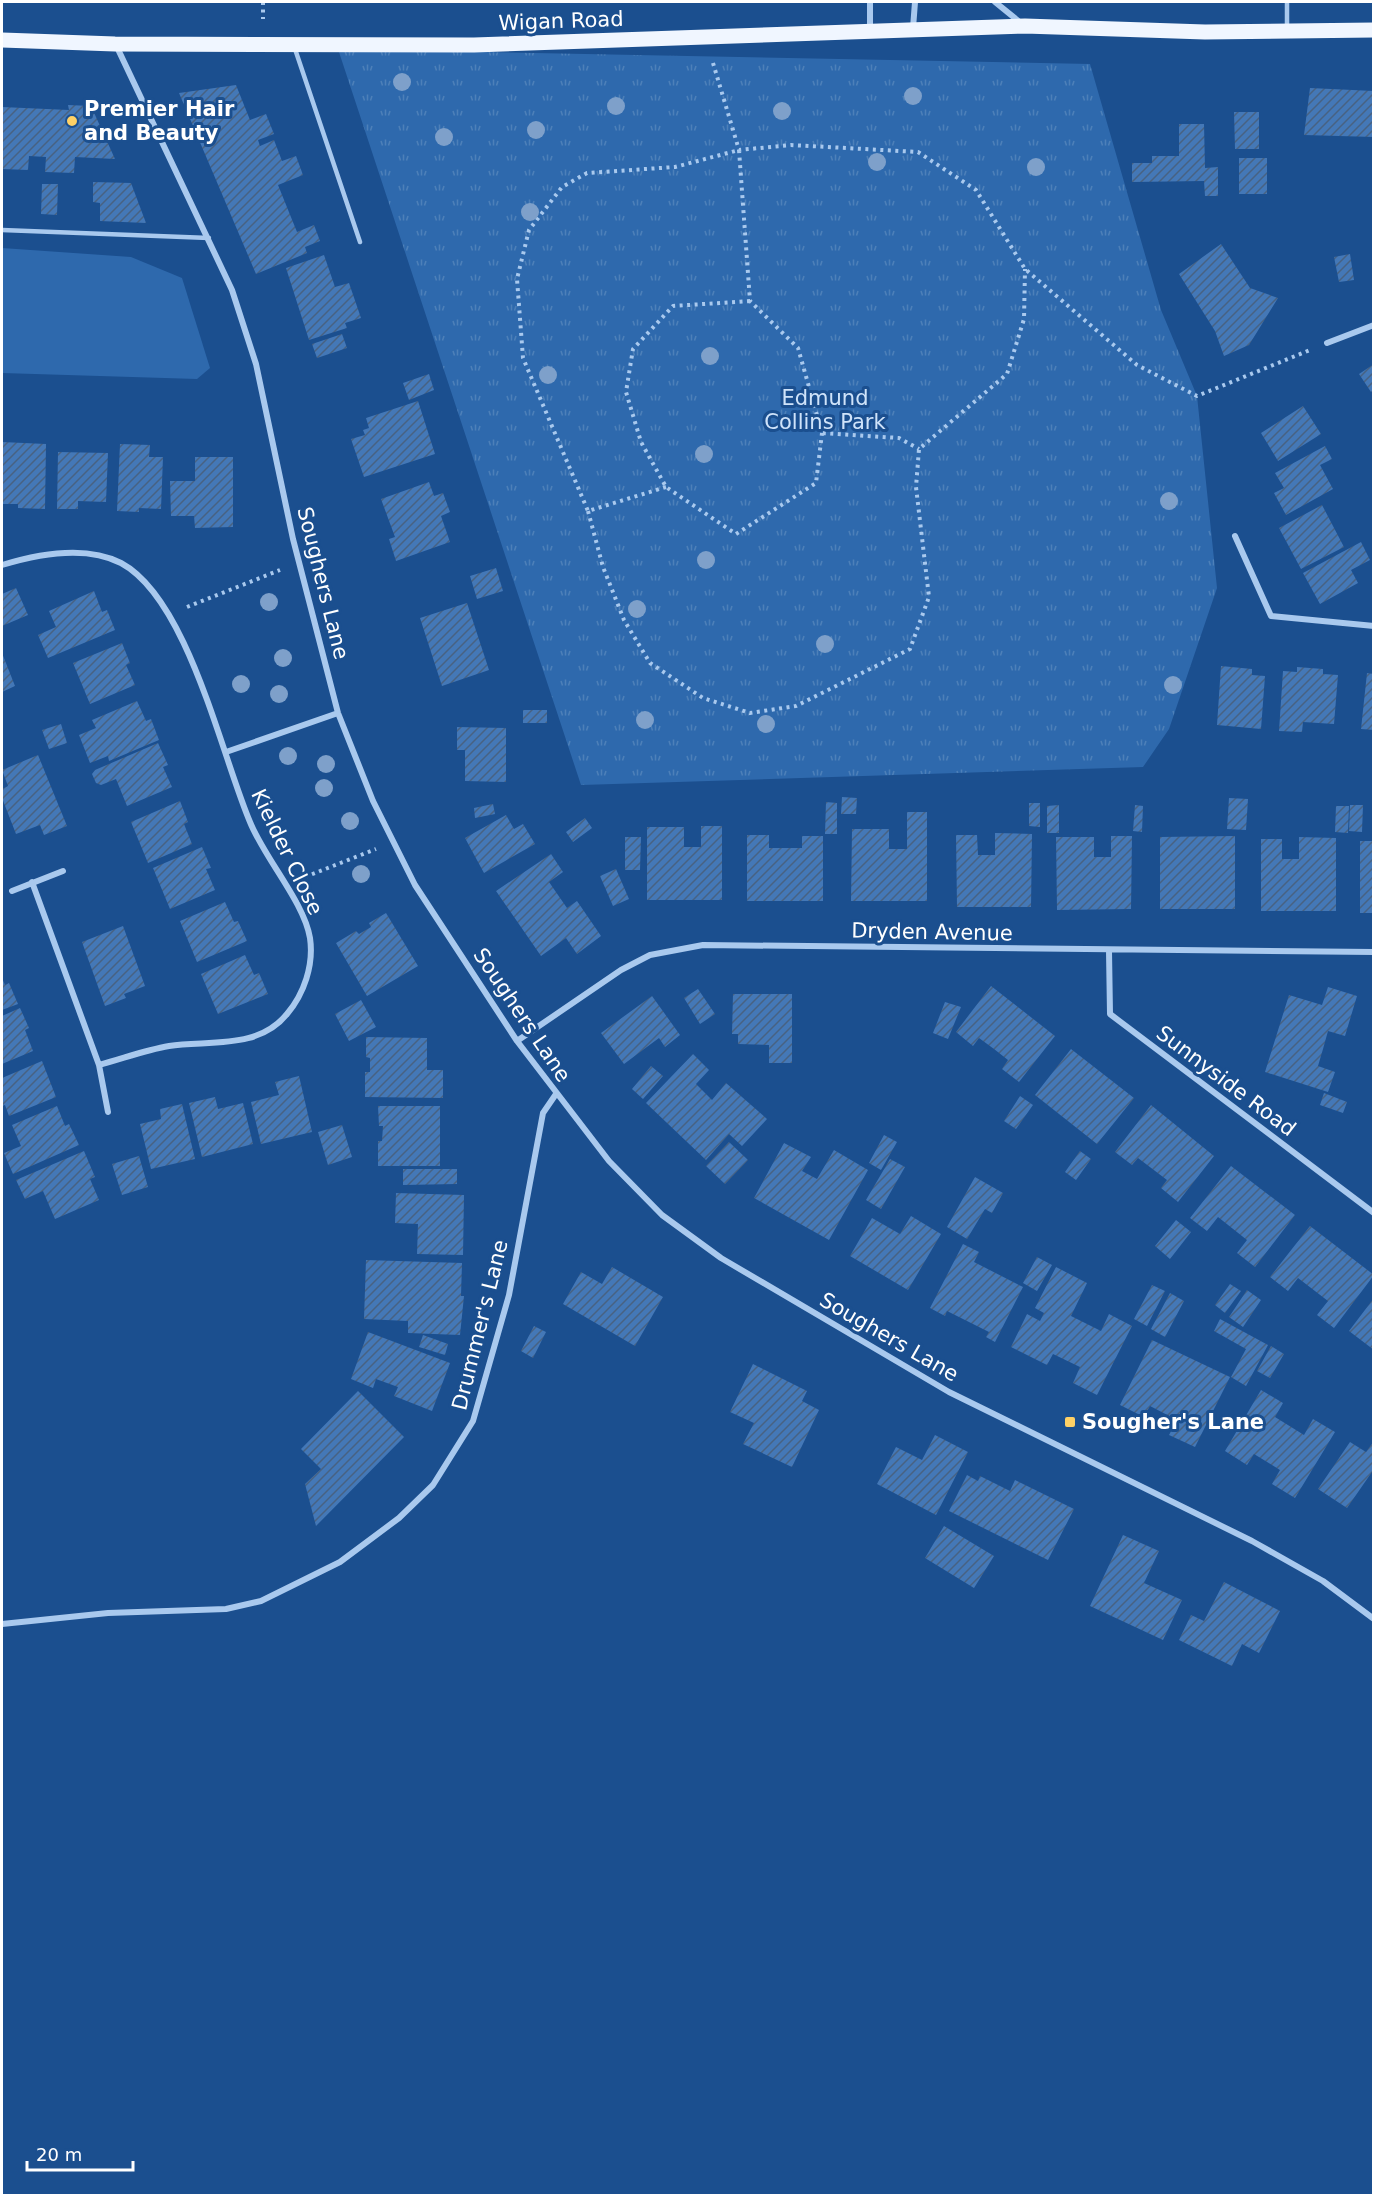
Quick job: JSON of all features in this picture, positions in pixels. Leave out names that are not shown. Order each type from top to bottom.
[{"type":"main road","name":"Wigan Road","points":[[2,40],[115,44],[474,45],[705,38],[870,29],[1025,26],[1205,32],[1374,30]]},
{"type":"street","points":[[870,2],[870,29]]},
{"type":"street","points":[[913,28],[915,2]]},
{"type":"street","points":[[995,2],[1025,26]]},
{"type":"street","name":"Soughers Lane","points":[[115,44],[232,290],[256,364],[299,563],[338,713],[373,801],[415,885],[517,1041],[609,1161],[662,1215],[721,1258],[949,1392],[1252,1541],[1323,1581],[1374,1619]]},
{"type":"street","points":[[1327,343],[1374,325]]},
{"type":"street","points":[[1235,536],[1271,616],[1374,626]]},
{"type":"street","name":"Kielder Close","points":[[2,565],[60,554],[91,554],[120,563],[145,580],[170,614],[226,752],[249,822],[301,911],[310,938],[307,976],[301,993],[286,1016],[261,1035],[235,1042],[196,1042],[165,1047],[99,1065]]},
{"type":"street","points":[[226,752],[338,713]]},
{"type":"street","points":[[12,891],[63,871]]},
{"type":"street","points":[[32,882],[99,1065],[108,1112]]},
{"type":"street","name":"Dryden Avenue","points":[[517,1041],[621,969],[650,955],[703,945],[1374,952]]},
{"type":"street","name":"Sunnyside Road","points":[[1109,951],[1110,1014],[1374,1213]]},
{"type":"street","name":"Drummer's Lane","points":[[2,1624],[108,1614],[226,1609],[261,1601],[340,1562],[399,1518],[433,1485],[473,1421],[509,1295],[543,1113],[556,1094]]},
{"type":"lane","points":[[1287,2],[1287,32]]},
{"type":"lane","points":[[293,44],[360,242]]},
{"type":"lane","points":[[2,230],[209,238]]},
{"type":"path","points":[[705,38],[739,150],[750,301],[798,348],[822,433],[816,483],[736,534],[666,486],[641,442],[626,392],[633,349],[673,306],[750,301]]},
{"type":"path","points":[[1025,269],[1024,319],[1007,374],[919,449],[916,487],[929,597],[910,649],[796,706],[750,713],[703,698],[650,663],[624,620],[603,567],[588,511],[523,358],[517,279],[529,230],[562,187],[587,173],[675,167],[739,150],[791,146],[918,152],[976,190],[1025,269],[1137,365],[1197,396],[1327,343]]},
{"type":"path","points":[[822,433],[899,438],[919,449]]},
{"type":"path","points":[[588,511],[666,486]]},
{"type":"path","points":[[170,614],[299,563]]},
{"type":"path","points":[[284,885],[393,842]]},
{"type":"green space","name":"Edmund Collins Park","points":[[338,49],[1090,64],[1161,310],[1197,396],[1217,588],[1169,729],[1143,767],[581,785]]},
{"type":"green space","points":[[2,248],[131,257],[182,278],[210,368],[197,379],[2,373]]},
{"type":"building","points":[[236,85],[250,120],[266,114],[274,134],[258,140],[260,146],[274,140],[282,161],[296,156],[303,175],[278,185],[297,232],[314,225],[320,241],[305,247],[307,253],[256,274],[179,93]]},
{"type":"building","points":[[1310,88],[1374,91],[1374,137],[1304,135]]},
{"type":"building","points":[[68,105],[91,106],[115,159],[75,157],[74,173],[45,172],[46,157],[29,156],[28,170],[2,169],[2,107],[69,110]]},
{"type":"building","points":[[1234,112],[1259,112],[1259,149],[1235,149]]},
{"type":"building","points":[[1179,124],[1204,124],[1205,168],[1218,167],[1218,196],[1205,196],[1204,181],[1132,182],[1132,163],[1152,163],[1152,156],[1179,156]]},
{"type":"building","points":[[1239,158],[1267,158],[1267,194],[1239,194]]},
{"type":"building","points":[[93,182],[131,183],[146,223],[100,221],[100,203],[93,202]]},
{"type":"building","points":[[42,184],[58,184],[57,215],[41,214]]},
{"type":"building","points":[[1221,244],[1250,288],[1278,298],[1249,345],[1224,356],[1215,331],[1179,274]]},
{"type":"building","points":[[1350,254],[1354,280],[1339,282],[1334,257]]},
{"type":"building","points":[[324,255],[335,287],[349,283],[361,318],[345,323],[347,328],[309,340],[286,268]]},
{"type":"building","points":[[342,334],[347,348],[317,358],[312,344]]},
{"type":"building","points":[[1374,364],[1374,390],[1371,392],[1359,374]]},
{"type":"building","points":[[429,374],[434,390],[409,400],[403,383]]},
{"type":"building","points":[[418,401],[435,454],[364,477],[351,439],[365,435],[363,430],[369,428],[366,418]]},
{"type":"building","points":[[1303,406],[1321,434],[1278,461],[1261,433]]},
{"type":"building","points":[[2,442],[46,444],[45,509],[18,508],[18,504],[2,504]]},
{"type":"building","points":[[120,444],[150,445],[149,457],[163,457],[161,509],[139,508],[139,512],[117,511]]},
{"type":"building","points":[[1325,446],[1332,459],[1320,465],[1333,489],[1286,515],[1274,493],[1284,488],[1275,473]]},
{"type":"building","points":[[58,452],[108,453],[106,502],[78,501],[78,509],[57,509]]},
{"type":"building","points":[[195,457],[233,457],[233,527],[195,528],[194,516],[171,516],[170,481],[195,481]]},
{"type":"building","points":[[429,482],[434,496],[443,493],[450,512],[441,516],[450,542],[396,561],[389,539],[395,537],[381,499]]},
{"type":"building","points":[[1322,505],[1344,547],[1301,569],[1279,528]]},
{"type":"building","points":[[1361,542],[1370,560],[1351,570],[1358,583],[1320,604],[1303,573]]},
{"type":"building","points":[[496,568],[503,591],[477,599],[470,576]]},
{"type":"building","points":[[16,588],[28,615],[2,626],[2,594]]},
{"type":"building","points":[[94,591],[102,612],[107,610],[115,630],[48,658],[38,635],[56,627],[49,611]]},
{"type":"building","points":[[467,603],[489,670],[442,686],[420,618]]},
{"type":"building","points":[[122,643],[130,663],[126,665],[135,685],[90,704],[73,663]]},
{"type":"building","points":[[2,653],[15,686],[2,692]]},
{"type":"building","points":[[1221,666],[1252,669],[1252,675],[1265,676],[1261,729],[1217,725]]},
{"type":"building","points":[[1297,667],[1323,669],[1323,674],[1338,675],[1334,724],[1303,722],[1302,732],[1279,731],[1283,671],[1297,672]]},
{"type":"building","points":[[1367,673],[1374,674],[1374,730],[1361,729]]},
{"type":"building","points":[[137,701],[146,721],[151,719],[159,740],[109,761],[108,756],[90,763],[79,735],[96,728],[92,720]]},
{"type":"building","points":[[523,710],[547,710],[547,723],[523,723]]},
{"type":"building","points":[[61,724],[67,743],[49,749],[42,730]]},
{"type":"building","points":[[457,727],[506,728],[506,782],[465,781],[465,750],[457,750]]},
{"type":"building","points":[[158,743],[168,765],[163,767],[172,787],[127,806],[116,779],[101,785],[96,783],[92,774],[95,770]]},
{"type":"building","points":[[38,755],[67,826],[44,835],[40,825],[16,834],[2,798],[2,789],[8,786],[2,770]]},
{"type":"building","points":[[842,797],[857,798],[856,814],[841,814]]},
{"type":"building","points":[[1229,798],[1248,799],[1246,830],[1227,829]]},
{"type":"building","points":[[180,801],[188,822],[184,824],[192,844],[148,863],[131,822]]},
{"type":"building","points":[[826,802],[837,803],[837,834],[825,834]]},
{"type":"building","points":[[1029,803],[1040,803],[1040,827],[1029,826]]},
{"type":"building","points":[[493,804],[495,814],[475,818],[474,808]]},
{"type":"building","points":[[1059,805],[1059,833],[1047,833],[1047,806]]},
{"type":"building","points":[[1135,805],[1143,806],[1142,832],[1133,831]]},
{"type":"building","points":[[1350,805],[1363,805],[1362,832],[1349,831]]},
{"type":"building","points":[[1336,806],[1349,806],[1348,833],[1335,832]]},
{"type":"building","points":[[907,812],[927,812],[927,901],[851,901],[852,829],[889,829],[889,849],[907,849]]},
{"type":"building","points":[[506,815],[514,829],[523,824],[535,844],[484,873],[465,838]]},
{"type":"building","points":[[585,818],[592,828],[573,842],[566,832]]},
{"type":"building","points":[[701,826],[722,826],[722,900],[647,900],[647,827],[684,827],[684,847],[701,847]]},
{"type":"building","points":[[995,833],[1032,834],[1031,907],[957,907],[956,835],[977,835],[978,855],[995,855]]},
{"type":"building","points":[[747,835],[769,835],[769,848],[802,848],[802,836],[823,836],[823,901],[747,901]]},
{"type":"building","points":[[1111,836],[1132,836],[1131,909],[1057,910],[1056,837],[1094,837],[1094,857],[1111,857]]},
{"type":"building","points":[[1235,836],[1235,909],[1160,909],[1160,837]]},
{"type":"building","points":[[625,837],[641,837],[640,870],[625,870]]},
{"type":"building","points":[[1299,837],[1336,838],[1336,911],[1261,911],[1261,839],[1282,839],[1282,859],[1299,859]]},
{"type":"building","points":[[1360,841],[1374,841],[1374,913],[1360,913]]},
{"type":"building","points":[[202,847],[211,868],[206,869],[215,890],[170,909],[153,868]]},
{"type":"building","points":[[551,854],[563,872],[549,882],[567,908],[577,901],[601,936],[577,954],[566,938],[541,956],[496,891]]},
{"type":"building","points":[[616,869],[629,899],[613,906],[600,876]]},
{"type":"building","points":[[225,902],[234,922],[238,921],[247,941],[197,962],[180,921]]},
{"type":"building","points":[[386,913],[418,966],[367,996],[336,943],[356,931],[359,934],[371,927],[369,923]]},
{"type":"building","points":[[123,926],[145,986],[124,994],[126,998],[105,1006],[82,942]]},
{"type":"building","points":[[245,955],[254,975],[259,973],[268,994],[218,1014],[201,974]]},
{"type":"building","points":[[2,978],[5,985],[9,983],[18,1004],[2,1010]]},
{"type":"building","points":[[991,986],[1055,1036],[1019,1082],[1002,1069],[1008,1060],[979,1038],[973,1046],[956,1032]]},
{"type":"building","points":[[1328,987],[1357,996],[1345,1036],[1328,1031],[1318,1066],[1335,1072],[1328,1092],[1265,1072],[1289,995],[1322,1005]]},
{"type":"building","points":[[698,989],[715,1014],[700,1024],[684,998]]},
{"type":"building","points":[[733,994],[792,994],[792,1063],[769,1063],[769,1045],[738,1044],[738,1034],[732,1034]]},
{"type":"building","points":[[652,996],[680,1035],[665,1047],[659,1038],[624,1064],[601,1033]]},
{"type":"building","points":[[361,1000],[376,1027],[349,1041],[335,1014]]},
{"type":"building","points":[[945,1002],[961,1007],[948,1039],[933,1033]]},
{"type":"building","points":[[20,1008],[29,1028],[25,1030],[33,1051],[2,1064],[2,1016]]},
{"type":"building","points":[[366,1037],[427,1038],[427,1070],[443,1070],[443,1098],[365,1097],[365,1072],[370,1072],[370,1058],[366,1057]]},
{"type":"building","points":[[1071,1049],[1134,1098],[1097,1144],[1035,1095]]},
{"type":"building","points":[[693,1054],[709,1070],[696,1084],[712,1100],[726,1083],[767,1119],[742,1146],[729,1134],[706,1160],[646,1103]]},
{"type":"building","points":[[42,1061],[56,1097],[9,1116],[5,1105],[2,1106],[2,1078]]},
{"type":"building","points":[[651,1066],[663,1076],[643,1099],[632,1089]]},
{"type":"building","points":[[299,1076],[312,1132],[261,1144],[251,1102],[279,1095],[275,1082]]},
{"type":"building","points":[[1324,1093],[1347,1102],[1343,1113],[1320,1105]]},
{"type":"building","points":[[1020,1096],[1033,1105],[1016,1129],[1004,1121]]},
{"type":"building","points":[[215,1097],[218,1109],[243,1103],[253,1144],[202,1157],[189,1103]]},
{"type":"building","points":[[182,1104],[195,1159],[151,1169],[140,1124],[161,1119],[160,1109]]},
{"type":"building","points":[[1151,1105],[1214,1156],[1178,1202],[1161,1188],[1167,1180],[1138,1158],[1132,1165],[1115,1152]]},
{"type":"building","points":[[57,1106],[65,1126],[69,1124],[79,1145],[13,1174],[4,1153],[21,1146],[12,1125]]},
{"type":"building","points":[[378,1106],[440,1106],[440,1166],[378,1166],[378,1141],[382,1141],[383,1126],[379,1126]]},
{"type":"building","points":[[342,1125],[352,1157],[328,1165],[318,1132]]},
{"type":"building","points":[[884,1135],[897,1142],[881,1170],[869,1163]]},
{"type":"building","points":[[729,1142],[748,1160],[725,1184],[706,1166]]},
{"type":"building","points":[[784,1143],[811,1157],[802,1171],[817,1179],[834,1150],[868,1170],[829,1240],[754,1198]]},
{"type":"building","points":[[84,1151],[95,1177],[90,1179],[99,1200],[55,1219],[43,1191],[25,1199],[16,1180]]},
{"type":"building","points":[[1080,1151],[1091,1159],[1076,1180],[1065,1172]]},
{"type":"building","points":[[139,1156],[148,1187],[122,1195],[112,1164]]},
{"type":"building","points":[[890,1159],[905,1167],[881,1209],[866,1200]]},
{"type":"building","points":[[1231,1166],[1295,1215],[1255,1267],[1237,1253],[1247,1240],[1218,1217],[1207,1231],[1190,1218]]},
{"type":"building","points":[[403,1169],[457,1169],[457,1184],[403,1185]]},
{"type":"building","points":[[975,1177],[1003,1193],[992,1213],[985,1209],[967,1239],[947,1227]]},
{"type":"building","points":[[396,1193],[464,1195],[463,1255],[417,1254],[418,1224],[395,1223]]},
{"type":"building","points":[[911,1216],[941,1234],[908,1290],[850,1256],[872,1218],[900,1234]]},
{"type":"building","points":[[1176,1220],[1191,1232],[1170,1259],[1155,1246]]},
{"type":"building","points":[[1310,1226],[1374,1275],[1334,1328],[1317,1315],[1328,1301],[1298,1278],[1288,1291],[1270,1277]]},
{"type":"building","points":[[963,1244],[979,1252],[974,1262],[1023,1287],[995,1342],[986,1337],[989,1332],[947,1311],[945,1316],[930,1308]]},
{"type":"building","points":[[1037,1257],[1052,1265],[1037,1291],[1023,1283]]},
{"type":"building","points":[[366,1260],[462,1263],[461,1296],[464,1296],[460,1335],[408,1333],[408,1321],[364,1319]]},
{"type":"building","points":[[612,1267],[663,1297],[635,1346],[563,1304],[581,1272],[602,1284]]},
{"type":"building","points":[[1056,1267],[1087,1283],[1071,1316],[1101,1331],[1109,1314],[1132,1326],[1097,1395],[1073,1383],[1080,1367],[1053,1354],[1047,1365],[1011,1347],[1027,1314],[1040,1321],[1044,1313],[1035,1308]]},
{"type":"building","points":[[1230,1284],[1241,1291],[1225,1313],[1215,1305]]},
{"type":"building","points":[[1152,1285],[1165,1291],[1147,1326],[1134,1319]]},
{"type":"building","points":[[1247,1290],[1261,1300],[1243,1327],[1229,1317]]},
{"type":"building","points":[[1170,1293],[1184,1301],[1165,1337],[1151,1329]]},
{"type":"building","points":[[1374,1298],[1374,1350],[1349,1331]]},
{"type":"building","points":[[1220,1319],[1268,1345],[1246,1386],[1231,1377],[1246,1349],[1214,1331]]},
{"type":"building","points":[[534,1326],[546,1332],[533,1358],[521,1351]]},
{"type":"building","points":[[368,1332],[450,1363],[432,1411],[394,1396],[398,1387],[376,1379],[373,1388],[351,1379]]},
{"type":"building","points":[[423,1335],[448,1344],[445,1355],[419,1347]]},
{"type":"building","points":[[1152,1340],[1230,1377],[1195,1447],[1169,1435],[1177,1420],[1150,1406],[1144,1417],[1120,1405]]},
{"type":"building","points":[[1271,1346],[1284,1354],[1270,1378],[1257,1371]]},
{"type":"building","points":[[753,1364],[807,1391],[802,1401],[819,1410],[792,1467],[743,1444],[754,1423],[730,1412]]},
{"type":"building","points":[[1261,1390],[1283,1403],[1275,1417],[1304,1435],[1313,1419],[1335,1432],[1295,1498],[1272,1484],[1280,1470],[1254,1454],[1247,1465],[1225,1451]]},
{"type":"building","points":[[358,1391],[404,1437],[316,1526],[305,1484],[321,1469],[301,1449]]},
{"type":"building","points":[[935,1435],[968,1452],[936,1515],[877,1484],[896,1447],[922,1460]]},
{"type":"building","points":[[1374,1441],[1374,1469],[1347,1508],[1318,1489],[1350,1442],[1366,1452]]},
{"type":"building","points":[[967,1475],[978,1481],[980,1476],[1010,1491],[1015,1480],[1074,1509],[1048,1560],[949,1511]]},
{"type":"building","points":[[944,1526],[994,1556],[974,1588],[925,1558]]},
{"type":"building","points":[[1123,1535],[1159,1551],[1144,1583],[1182,1600],[1163,1640],[1090,1606]]},
{"type":"building","points":[[1224,1582],[1280,1611],[1259,1653],[1242,1644],[1232,1666],[1179,1640],[1191,1615],[1204,1621]]},
{"type":"place","name":"Premier Hair and Beauty","points":[[72,121]]},
{"type":"place","name":"Sougher's Lane","points":[[1070,1422]]}]
